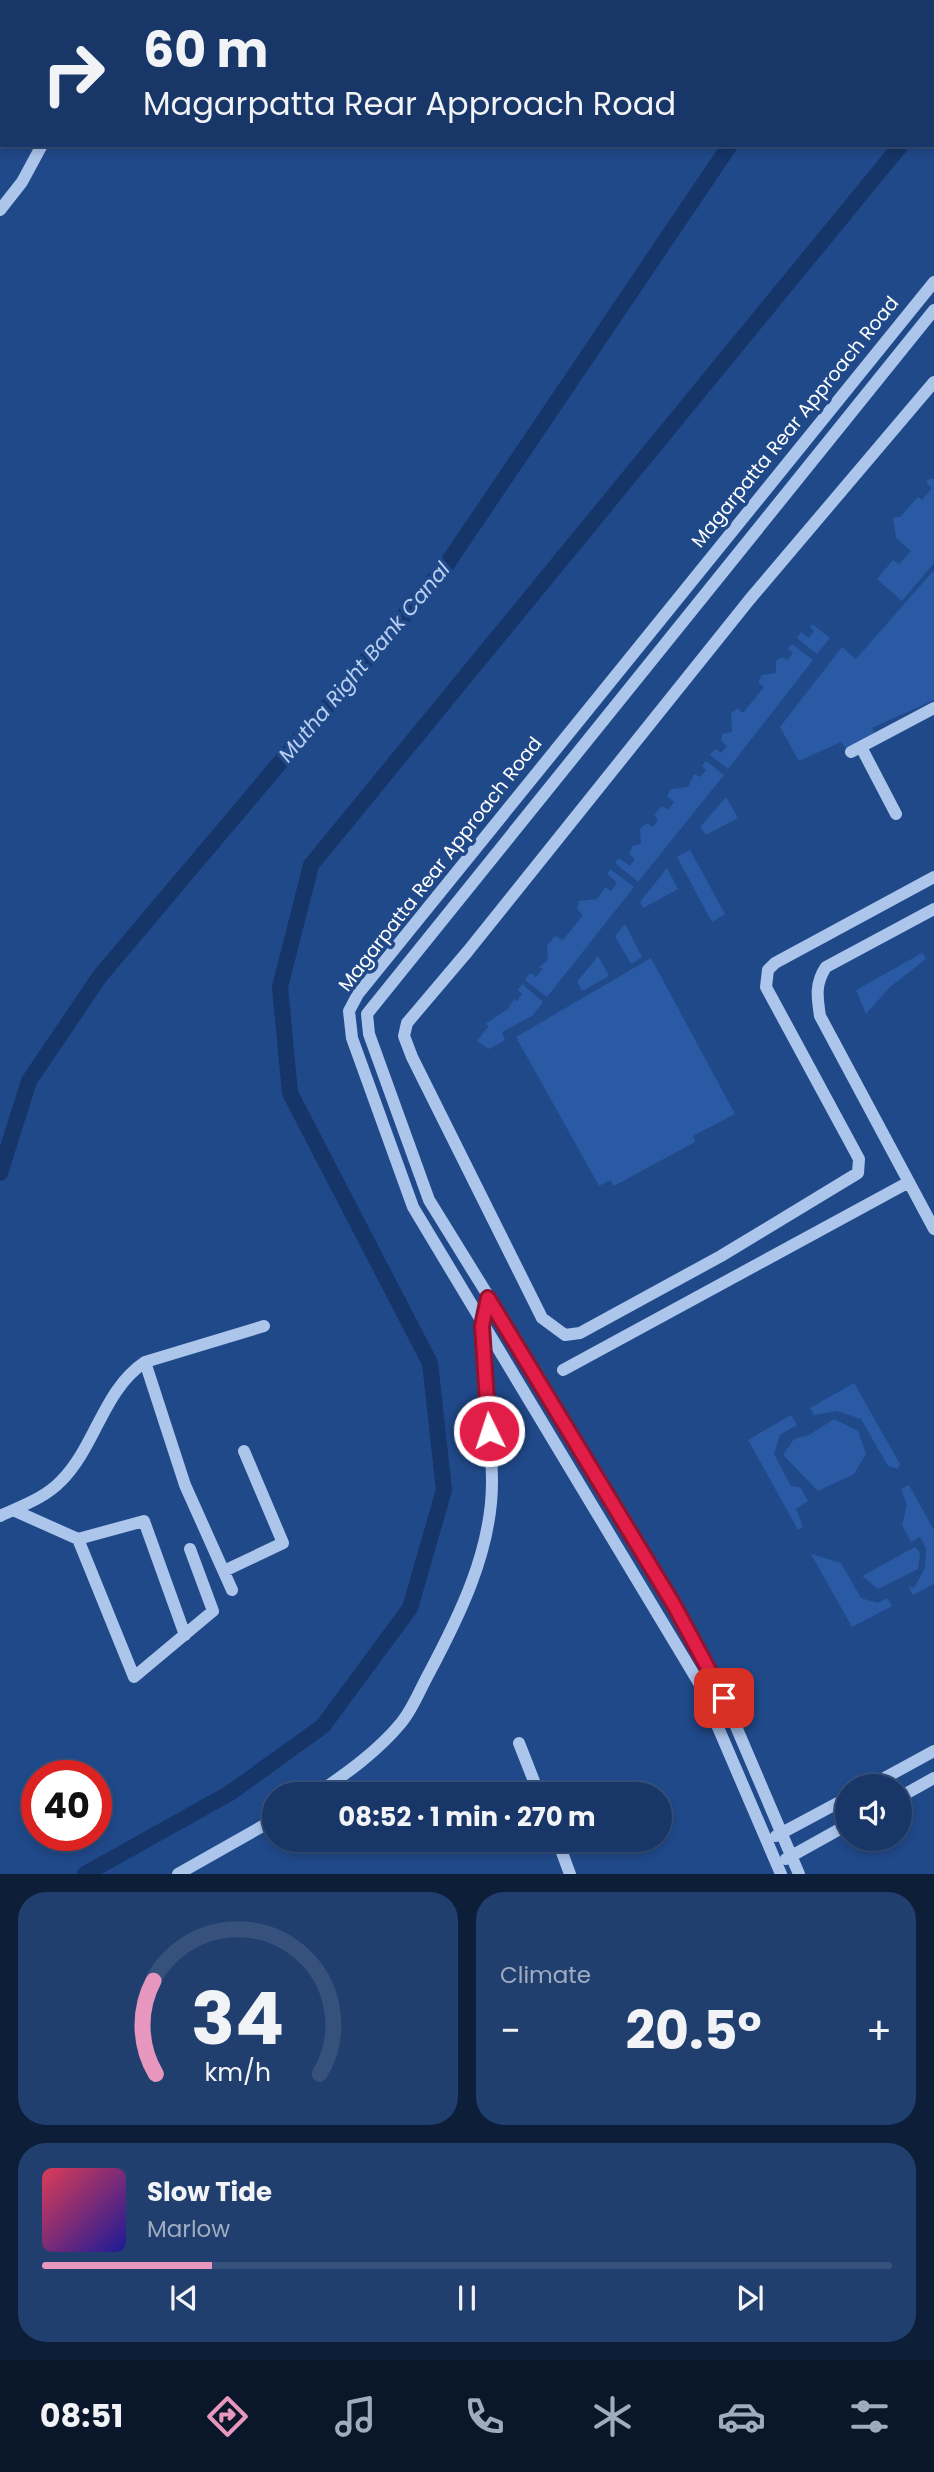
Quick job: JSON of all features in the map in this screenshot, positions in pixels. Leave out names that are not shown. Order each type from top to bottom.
[{"type":"street","points":[[0,210],[22,182],[41,147]]},
{"type":"street","name":"Magarpatta Rear Approach Road","points":[[778,1869],[699,1683],[540,1413],[482,1326],[413,1207],[352,1038],[349,1011],[358,994],[934,282]]},
{"type":"street","name":"Magarpatta Rear Approach Road","points":[[799,1874],[715,1675],[555,1404],[429,1200],[369,1034],[367,1014],[934,310]]},
{"type":"street","points":[[934,382],[750,599],[468,951],[407,1023],[404,1037],[442,1120],[542,1318],[565,1335],[580,1333],[721,1256],[851,1180],[860,1167],[766,987],[768,970],[934,877]]},
{"type":"street","points":[[896,814],[856,750],[934,708]]},
{"type":"street","points":[[934,909],[826,967],[819,977],[816,996],[820,1016],[934,1229]]},
{"type":"street","points":[[563,1370],[909,1182]]},
{"type":"street","points":[[721,1256],[734,1279]]},
{"type":"street","points":[[332,1782],[367,1756],[402,1722],[442,1650],[486,1540],[492,1484],[482,1326],[488,1298]]},
{"type":"street","points":[[0,1516],[37,1499],[61,1482],[76,1463],[121,1384],[145,1362],[264,1326]]},
{"type":"street","points":[[145,1362],[186,1485],[232,1590]]},
{"type":"street","points":[[224,1571],[283,1543],[244,1451]]},
{"type":"street","points":[[13,1510],[78,1539],[144,1521],[184,1635]]},
{"type":"street","points":[[78,1539],[134,1677],[213,1612],[190,1549]]},
{"type":"street","points":[[519,1743],[534,1782]]},
{"type":"street","points":[[892,1774],[934,1751]]},
{"type":"street","points":[[912,1790],[934,1778]]},
{"type":"street","points":[[767,1841],[835,1804]]},
{"type":"street","points":[[178,1874],[195,1869],[262,1827]]},
{"type":"street","points":[[778,1869],[791,1856],[835,1832]]},
{"type":"street","points":[[562,1852],[570,1874]]},
{"type":"shaded area","points":[[934,479],[934,563],[902,601],[877,579],[893,560],[899,564],[911,551],[896,538],[893,517],[900,517],[918,497],[922,500],[932,488],[926,482]]},
{"type":"shaded area","points":[[934,570],[934,700],[872,728],[875,733],[846,749],[841,742],[799,761],[780,727],[842,647],[856,659]]},
{"type":"shaded area","points":[[812,624],[830,638],[817,654],[797,638],[801,632],[809,638],[814,631],[810,627]]},
{"type":"shaded area","points":[[792,644],[813,660],[728,769],[710,755],[715,749],[721,753],[727,746],[721,741],[722,734],[732,732],[731,713],[738,708],[743,713],[764,687],[758,682],[762,675],[776,673],[776,661],[781,657],[788,660],[793,653],[788,649]]},
{"type":"shaded area","points":[[706,761],[724,775],[638,882],[615,863],[619,858],[630,866],[635,859],[629,854],[632,846],[641,844],[640,829],[647,823],[653,827],[658,819],[654,815],[662,806],[668,810],[674,802],[667,796],[671,789],[688,787],[694,774],[700,777],[706,770],[702,766]]},
{"type":"shaded area","points":[[726,797],[738,818],[706,835],[700,827]]},
{"type":"shaded area","points":[[690,850],[725,914],[712,922],[677,857]]},
{"type":"shaded area","points":[[667,868],[678,889],[643,908],[640,902]]},
{"type":"shaded area","points":[[610,869],[634,887],[547,997],[525,980],[530,973],[536,977],[543,969],[539,967],[548,960],[547,946],[555,936],[563,940],[583,915],[577,909],[579,901],[597,899],[605,887],[611,891],[617,883],[607,874]]},
{"type":"shaded area","points":[[625,924],[642,957],[631,964],[615,936]]},
{"type":"shaded area","points":[[922,953],[926,959],[890,987],[866,1014],[856,990]]},
{"type":"shaded area","points":[[598,956],[609,976],[582,991],[577,982]]},
{"type":"shaded area","points":[[651,958],[735,1114],[693,1136],[695,1142],[614,1186],[610,1180],[599,1186],[516,1037]]},
{"type":"shaded area","points":[[522,984],[543,1002],[532,1016],[502,1032],[505,1040],[489,1049],[477,1041],[489,1026],[485,1024],[508,1009],[514,999],[517,1001],[522,994],[518,990]]},
{"type":"shaded area","points":[[854,1383],[900,1464],[898,1469],[888,1466],[861,1419],[837,1411],[814,1415],[810,1408]]},
{"type":"shaded area","points":[[791,1415],[797,1425],[780,1435],[774,1454],[791,1486],[800,1487],[808,1501],[796,1509],[803,1527],[798,1530],[748,1440]]},
{"type":"shaded area","points":[[834,1419],[858,1431],[866,1454],[854,1474],[818,1491],[783,1455],[794,1439],[809,1435]]},
{"type":"shaded area","points":[[909,1485],[934,1530],[934,1584],[913,1595],[908,1586],[914,1588],[925,1568],[926,1548],[920,1537],[911,1542],[902,1525],[907,1505],[901,1489]]},
{"type":"shaded area","points":[[915,1547],[920,1553],[918,1569],[878,1589],[862,1576]]},
{"type":"shaded area","points":[[811,1554],[841,1563],[861,1598],[878,1603],[887,1598],[892,1606],[852,1627]]},
{"type":"waterway","name":"Mutha Right Bank Canal","points":[[0,1173],[29,1081],[100,976],[445,567],[729,147]]},
{"type":"waterway","points":[[85,1874],[230,1793],[323,1726],[410,1608],[444,1490],[430,1363],[290,1093],[280,987],[311,865],[899,147]]},
{"type":"route","points":[[489,1431],[482,1326],[488,1298],[555,1404],[674,1605],[715,1675],[724,1698]]}]
